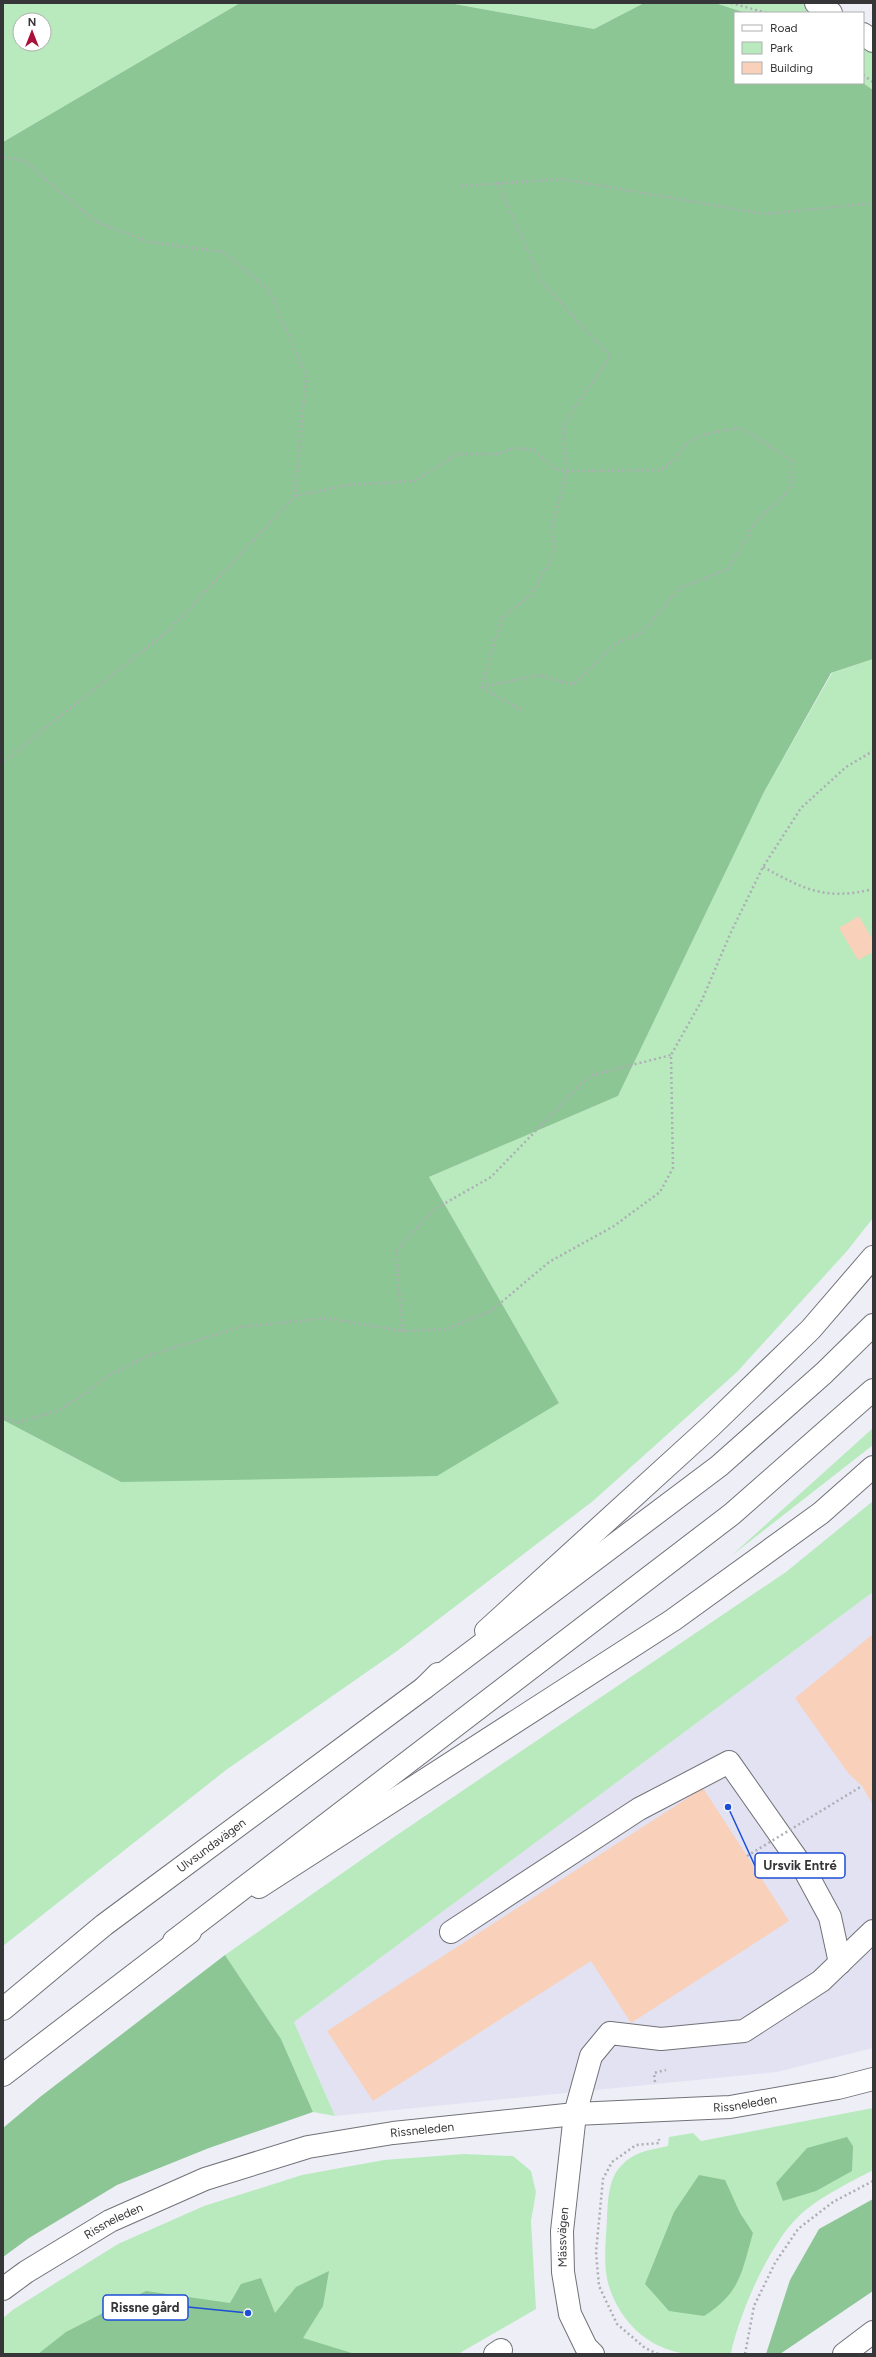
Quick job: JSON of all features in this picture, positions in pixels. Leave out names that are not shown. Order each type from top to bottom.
[{"type":"main road","points":[[816,3],[830,12]]},
{"type":"main road","points":[[864,35],[873,41]]},
{"type":"main road","points":[[424,1688],[711,1426],[811,1329],[873,1257]]},
{"type":"main road","points":[[424,1688],[719,1466],[824,1373],[873,1325]]},
{"type":"main road","points":[[3,2075],[174,1941],[732,1514],[873,1390]]},
{"type":"main road","points":[[174,1941],[673,1620],[821,1513],[873,1467]]},
{"type":"main road","name":"Ulvsundavägen","points":[[3,2009],[104,1925],[424,1688]]},
{"type":"main road","points":[[452,1932],[639,1809],[729,1762],[804,1869],[830,1917],[840,1962]]},
{"type":"main road","points":[[840,1962],[873,1931]]},
{"type":"main road","name":"Mässvägen","points":[[592,2354],[586,2347],[570,2314],[563,2272],[562,2231],[576,2114],[591,2056],[610,2033],[661,2039],[744,2031],[821,1981],[840,1962]]},
{"type":"main road","name":"Rissneleden","points":[[3,2289],[26,2272],[110,2221],[205,2179],[308,2147],[393,2134],[576,2114],[730,2107],[838,2088],[873,2079]]},
{"type":"main road","points":[[844,2354],[873,2332]]},
{"type":"path","points":[[731,3],[763,12]]},
{"type":"path","points":[[864,76],[873,82]]},
{"type":"path","points":[[3,157],[25,161],[94,221],[149,242],[223,252],[268,289],[306,375],[295,496]]},
{"type":"path","points":[[461,186],[562,179],[765,214],[873,203]]},
{"type":"path","points":[[481,687],[502,618],[531,595],[555,552],[552,526],[567,471],[563,426],[610,356],[541,281],[498,184]]},
{"type":"path","points":[[3,762],[170,629],[295,496],[348,485],[415,481],[456,454],[499,454],[513,448],[534,450],[555,469],[567,471],[661,470],[674,463],[686,445],[704,434],[741,428],[793,461],[791,488],[756,522],[728,569],[680,588],[640,633],[616,642],[573,685],[539,674],[481,687]]},
{"type":"path","points":[[481,687],[523,711]]},
{"type":"path","points":[[3,1417],[16,1423],[57,1411],[79,1398],[110,1374],[150,1355],[240,1327],[326,1318],[402,1331],[446,1328],[491,1311],[550,1262],[614,1226],[660,1192],[673,1168],[671,1055],[702,1000],[731,932],[763,867],[801,808],[846,767],[873,751]]},
{"type":"path","points":[[763,867],[794,884],[831,895],[873,889]]},
{"type":"path","points":[[402,1331],[396,1251],[433,1210],[491,1177],[589,1076],[671,1055]]},
{"type":"path","points":[[747,1856],[862,1786]]},
{"type":"path","points":[[658,2354],[645,2348],[618,2324],[599,2286],[596,2252],[603,2179],[612,2162],[636,2145],[659,2143],[654,2073],[669,2069]]},
{"type":"path","points":[[745,2354],[754,2306],[775,2263],[798,2229],[833,2202],[873,2181]]},
{"type":"shaded area","points":[[873,1592],[873,2048],[777,2072],[335,2116],[294,2022]]},
{"type":"green space","points":[[3,3],[240,3],[3,142]]},
{"type":"green space","points":[[240,3],[449,3],[594,29],[644,3],[715,3],[743,12],[734,12],[734,84],[864,84],[873,90],[873,659],[831,673],[764,792],[618,1096],[429,1177],[559,1403],[437,1476],[121,1482],[3,1420],[3,142]]},
{"type":"green space","points":[[449,3],[644,3],[594,29]]},
{"type":"green space","points":[[715,3],[802,3],[816,12],[743,12]]},
{"type":"green space","points":[[864,45],[873,50],[873,90],[864,84]]},
{"type":"green space","points":[[873,659],[873,1218],[847,1251],[737,1372],[593,1501],[397,1651],[226,1770],[3,1946],[3,1420],[121,1482],[559,1403],[429,1177],[618,1096],[764,792],[832,673]]},
{"type":"green space","points":[[873,1428],[873,1445],[731,1556]]},
{"type":"green space","points":[[873,1501],[873,1592],[294,2022],[335,2116],[313,2112],[281,2039],[225,1955],[394,1837],[786,1572]]},
{"type":"green space","points":[[225,1955],[281,2039],[313,2112],[209,2148],[117,2185],[29,2238],[3,2257],[3,2128],[40,2097]]},
{"type":"green space","points":[[873,2108],[873,2170],[814,2203],[787,2229],[766,2262],[748,2300],[731,2353],[718,2355],[695,2354],[680,2353],[665,2349],[640,2334],[629,2323],[613,2298],[606,2275],[605,2259],[608,2205],[611,2183],[617,2170],[627,2160],[638,2154],[668,2146],[669,2137],[693,2133],[701,2141]]},
{"type":"green space","points":[[847,2137],[853,2146],[852,2171],[816,2191],[783,2201],[776,2183],[807,2148]]},
{"type":"green space","points":[[464,2154],[513,2156],[531,2171],[536,2192],[531,2221],[536,2309],[458,2354],[3,2354],[3,2318],[14,2309],[118,2244],[204,2206],[302,2175],[384,2160]]},
{"type":"green space","points":[[699,2175],[725,2180],[740,2213],[753,2233],[742,2271],[733,2290],[726,2299],[704,2316],[669,2311],[645,2284],[674,2212]]},
{"type":"green space","points":[[873,2199],[873,2291],[780,2354],[766,2354],[790,2280],[819,2229]]},
{"type":"green space","points":[[329,2271],[323,2306],[303,2338],[355,2354],[38,2354],[66,2332],[146,2291],[230,2303],[241,2284],[261,2278],[275,2313],[296,2287]]},
{"type":"building","points":[[859,916],[873,940],[873,952],[858,960],[839,928]]},
{"type":"building","points":[[873,1634],[873,1805],[862,1786],[848,1773],[795,1698]]},
{"type":"building","points":[[703,1788],[789,1921],[631,2023],[591,1961],[373,2101],[327,2031]]},
{"type":"place","name":"Ursvik Entré","points":[[728,1807]]},
{"type":"place","name":"Rissne gård","points":[[248,2313]]}]
